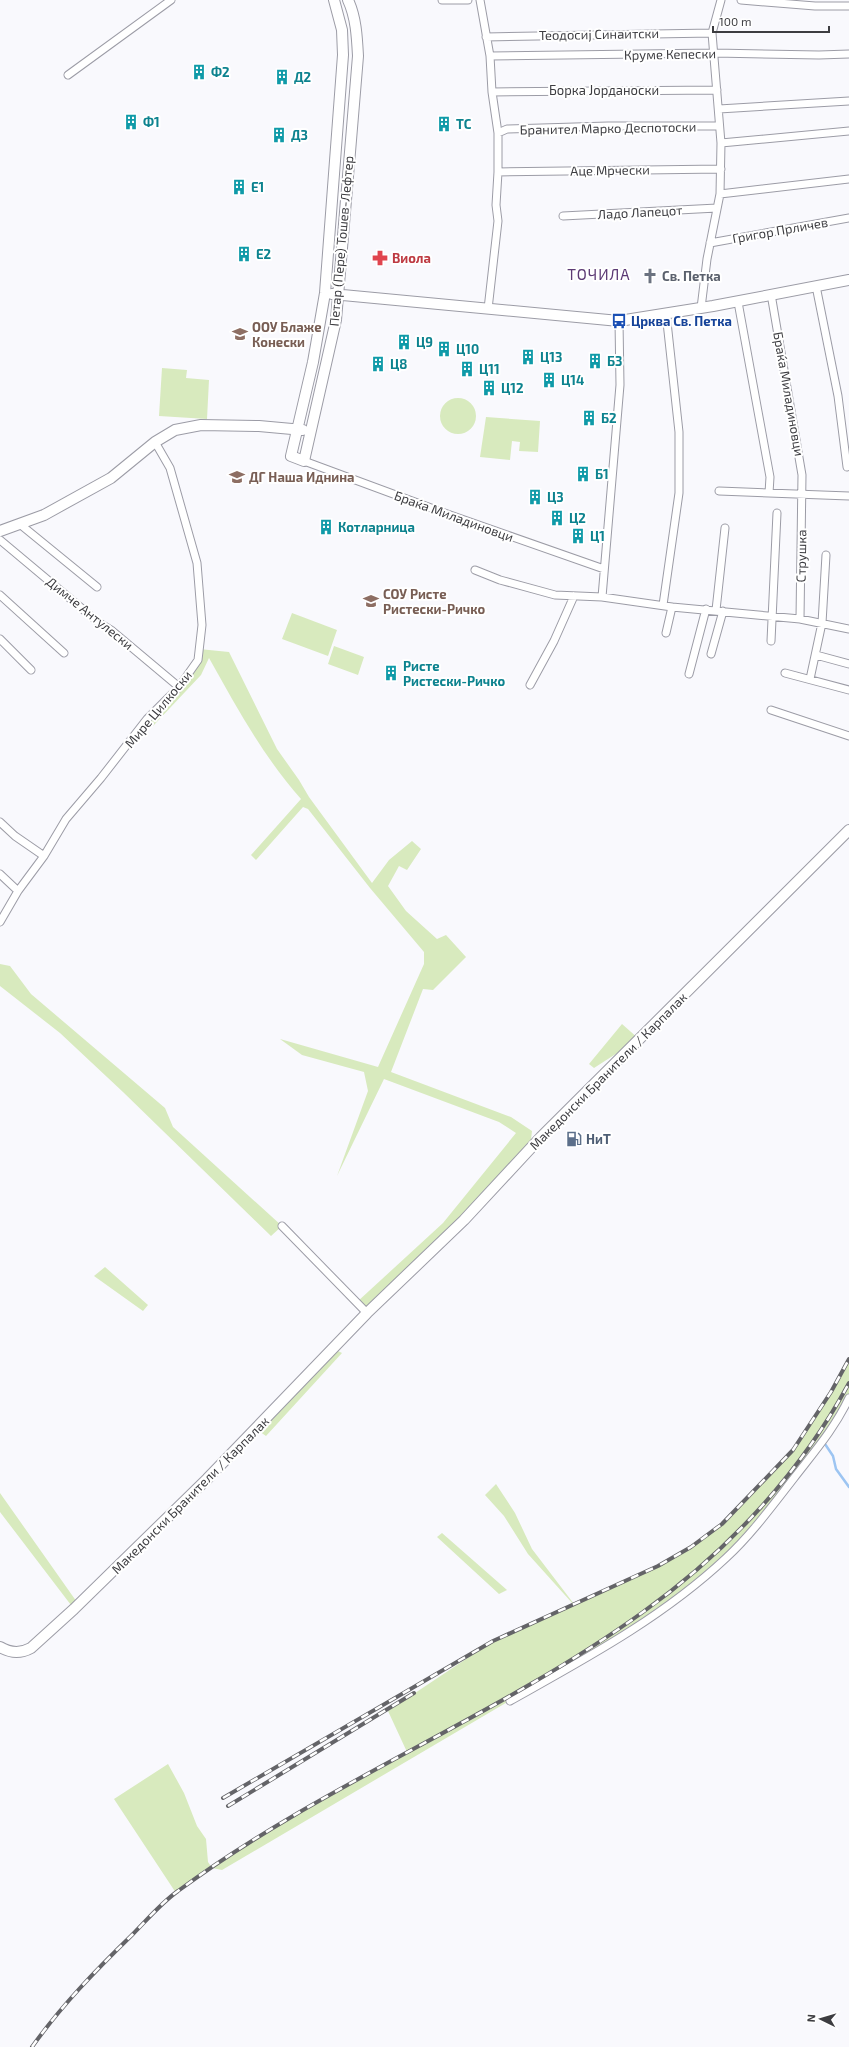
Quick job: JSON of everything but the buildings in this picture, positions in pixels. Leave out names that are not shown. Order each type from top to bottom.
[{"type":"street","points":[[68,75],[171,0]]},
{"type":"street","name":"Петар (Пере) Тошев-Лефтер","points":[[334,0],[342,30],[343,54],[325,293],[313,362],[291,456],[304,461],[327,366],[338,295],[358,56],[357,33],[352,8],[348,0]]},
{"type":"street","points":[[442,0],[468,0]]},
{"type":"street","points":[[480,0],[490,56],[492,92],[498,133],[496,205],[498,221],[488,309]]},
{"type":"street","points":[[701,308],[703,284],[720,194],[721,143],[718,126],[719,108],[712,33],[722,0]]},
{"type":"street","points":[[741,0],[808,6],[849,6]]},
{"type":"street","name":"Теодосиј Синаитски","points":[[486,37],[712,33]]},
{"type":"street","name":"Круме Кепески","points":[[490,56],[715,53],[819,55],[849,54]]},
{"type":"street","name":"Борка Јорданоски","points":[[492,92],[717,90]]},
{"type":"street","points":[[719,108],[849,101]]},
{"type":"street","name":"Бранител Марко Деспотоски","points":[[498,133],[507,129],[538,128],[718,126]]},
{"type":"street","points":[[721,143],[849,131]]},
{"type":"street","name":"Аце Мрчески","points":[[498,172],[721,169]]},
{"type":"street","points":[[720,194],[849,179]]},
{"type":"street","name":"Ладо Лапецот","points":[[563,216],[717,208]]},
{"type":"street","name":"Григор Прличев","points":[[710,243],[849,218]]},
{"type":"street","points":[[325,293],[619,321],[738,302],[771,294],[849,280]]},
{"type":"street","points":[[816,286],[838,396],[847,467]]},
{"type":"street","name":"Браќа Миладиновци","points":[[771,294],[802,475],[802,494]]},
{"type":"street","points":[[738,302],[770,477],[769,493]]},
{"type":"street","points":[[663,605],[679,493],[679,432],[666,313]]},
{"type":"street","points":[[602,597],[620,385],[619,321]]},
{"type":"street","points":[[0,531],[21,525],[44,515],[111,478],[155,442],[175,430],[201,425],[297,429],[311,431]]},
{"type":"street","name":"Мире Цилкоски","points":[[0,922],[18,891],[44,856],[66,819],[101,778],[146,719],[179,686],[198,660],[202,625],[197,563],[170,468],[155,442]]},
{"type":"street","name":"Браќа Миладиновци","points":[[304,461],[450,515],[604,569]]},
{"type":"street","points":[[719,491],[849,496]]},
{"type":"street","name":"Струшка","points":[[800,619],[802,494]]},
{"type":"street","name":"Струшка","points":[[771,641],[777,513]]},
{"type":"street","name":"Димче Антулески","points":[[21,525],[97,586]]},
{"type":"street","points":[[711,654],[719,611],[725,528]]},
{"type":"street","name":"Димче Антулески","points":[[0,540],[98,622],[111,630],[179,686]]},
{"type":"street","name":"Струшка","points":[[810,679],[822,623],[826,555]]},
{"type":"street","points":[[475,570],[500,580],[548,593],[602,597],[672,607],[800,619],[849,629]]},
{"type":"street","points":[[0,595],[64,653]]},
{"type":"street","points":[[530,685],[554,641],[574,596]]},
{"type":"street","points":[[666,632],[672,607]]},
{"type":"street","points":[[689,674],[706,609]]},
{"type":"street","points":[[0,639],[31,670]]},
{"type":"street","points":[[816,654],[849,664]]},
{"type":"street","points":[[785,673],[849,690]]},
{"type":"street","points":[[771,710],[849,736]]},
{"type":"street","points":[[0,822],[15,836],[44,856]]},
{"type":"street","name":"Македонски Бранители / Карпалак","points":[[0,1647],[9,1652],[23,1652],[27,1650],[74,1609],[232,1454],[367,1313],[464,1220],[541,1137],[849,830]]},
{"type":"street","points":[[0,874],[18,891]]},
{"type":"street","points":[[282,1226],[367,1313]]},
{"type":"street","points":[[510,1701],[609,1646],[651,1618],[726,1558],[768,1511],[819,1446],[840,1417],[849,1398]]},
{"type":"green space","points":[[162,368],[187,370],[186,378],[209,380],[207,419],[159,416]]},
{"type":"green space","points":[[458,398],[471,403],[476,416],[471,429],[458,434],[445,429],[440,416],[445,403]]},
{"type":"green space","points":[[486,417],[540,421],[538,452],[519,451],[520,442],[512,441],[510,460],[480,457]]},
{"type":"green space","points":[[292,613],[337,630],[328,656],[282,639]]},
{"type":"green space","points":[[334,646],[364,657],[358,675],[328,664]]},
{"type":"green space","points":[[199,649],[229,652],[277,749],[309,797],[372,883],[389,860],[412,841],[421,849],[407,870],[399,866],[388,886],[406,911],[437,939],[446,935],[466,957],[433,990],[423,989],[391,1072],[511,1117],[532,1131],[530,1148],[367,1313],[357,1302],[443,1223],[516,1133],[499,1122],[384,1079],[337,1176],[368,1091],[364,1072],[302,1055],[280,1039],[378,1067],[424,964],[424,952],[370,888],[308,809],[303,807],[256,860],[251,855],[301,799],[287,783],[263,749],[240,713],[209,658],[201,675],[153,726],[147,719],[198,660]]},
{"type":"green space","points":[[0,964],[10,966],[31,994],[165,1108],[173,1127],[282,1226],[271,1236],[60,1033],[0,986]]},
{"type":"green space","points":[[622,1024],[639,1039],[594,1068],[589,1064]]},
{"type":"green space","points":[[105,1267],[148,1305],[143,1311],[94,1276]]},
{"type":"green space","points":[[334,1349],[342,1353],[266,1436],[256,1429]]},
{"type":"green space","points":[[849,1359],[849,1398],[840,1417],[726,1558],[657,1614],[222,1870],[212,1868],[255,1839],[407,1752],[388,1711],[493,1641],[573,1604],[528,1554],[504,1516],[485,1495],[496,1484],[515,1513],[532,1549],[574,1604],[658,1566],[691,1547],[722,1524],[793,1450],[831,1392]]},
{"type":"green space","points":[[0,1493],[79,1605],[74,1609],[0,1512]]},
{"type":"green space","points":[[442,1533],[507,1590],[499,1594],[437,1537]]},
{"type":"green space","points":[[168,1764],[184,1793],[197,1826],[206,1839],[208,1862],[212,1868],[176,1893],[114,1799]]},
{"type":"waterway","points":[[823,1441],[833,1456],[836,1469],[849,1487]]},
{"type":"railway","points":[[223,1798],[493,1641],[658,1566],[691,1547],[722,1524],[793,1450],[831,1392],[849,1359]]},
{"type":"railway","points":[[32,2047],[55,2017],[92,1975],[160,1906],[178,1891],[234,1852],[292,1817],[529,1685],[587,1650],[674,1589],[704,1564],[732,1537],[784,1480],[830,1417],[849,1383]]},
{"type":"railway","points":[[228,1806],[414,1693]]},
{"type":"place","name":"Ф2","points":[[199,72]]},
{"type":"place","name":"Д2","points":[[282,77]]},
{"type":"place","name":"Ф1","points":[[131,122]]},
{"type":"place","name":"ТС","points":[[444,124]]},
{"type":"place","name":"Д3","points":[[279,135]]},
{"type":"place","name":"Е1","points":[[239,187]]},
{"type":"place","name":"Е2","points":[[244,254]]},
{"type":"place","name":"Виола","points":[[380,258]]},
{"type":"place","name":"Св. Петка","points":[[650,276]]},
{"type":"place","name":"Црква Св. Петка","points":[[619,321]]},
{"type":"place","name":"ООУ Блаже Конески","points":[[240,334]]},
{"type":"place","name":"Ц9","points":[[404,342]]},
{"type":"place","name":"Ц10","points":[[444,349]]},
{"type":"place","name":"Ц13","points":[[528,357]]},
{"type":"place","name":"Б3","points":[[595,361]]},
{"type":"place","name":"Ц8","points":[[378,364]]},
{"type":"place","name":"Ц11","points":[[467,369]]},
{"type":"place","name":"Ц14","points":[[549,380]]},
{"type":"place","name":"Ц12","points":[[489,388]]},
{"type":"place","name":"Б2","points":[[589,418]]},
{"type":"place","name":"Б1","points":[[583,474]]},
{"type":"place","name":"ДГ Наша Иднина","points":[[237,477]]},
{"type":"place","name":"Ц3","points":[[535,497]]},
{"type":"place","name":"Ц2","points":[[557,518]]},
{"type":"place","name":"Котларница","points":[[326,527]]},
{"type":"place","name":"Ц1","points":[[578,536]]},
{"type":"place","name":"СОУ Ристе Ристески-Ричко","points":[[371,601]]},
{"type":"place","name":"Ристе Ристески-Ричко","points":[[391,673]]},
{"type":"place","name":"НиТ","points":[[574,1139]]},
{"type":"district","name":"ТОЧИЛА","points":[[599,274]]}]
